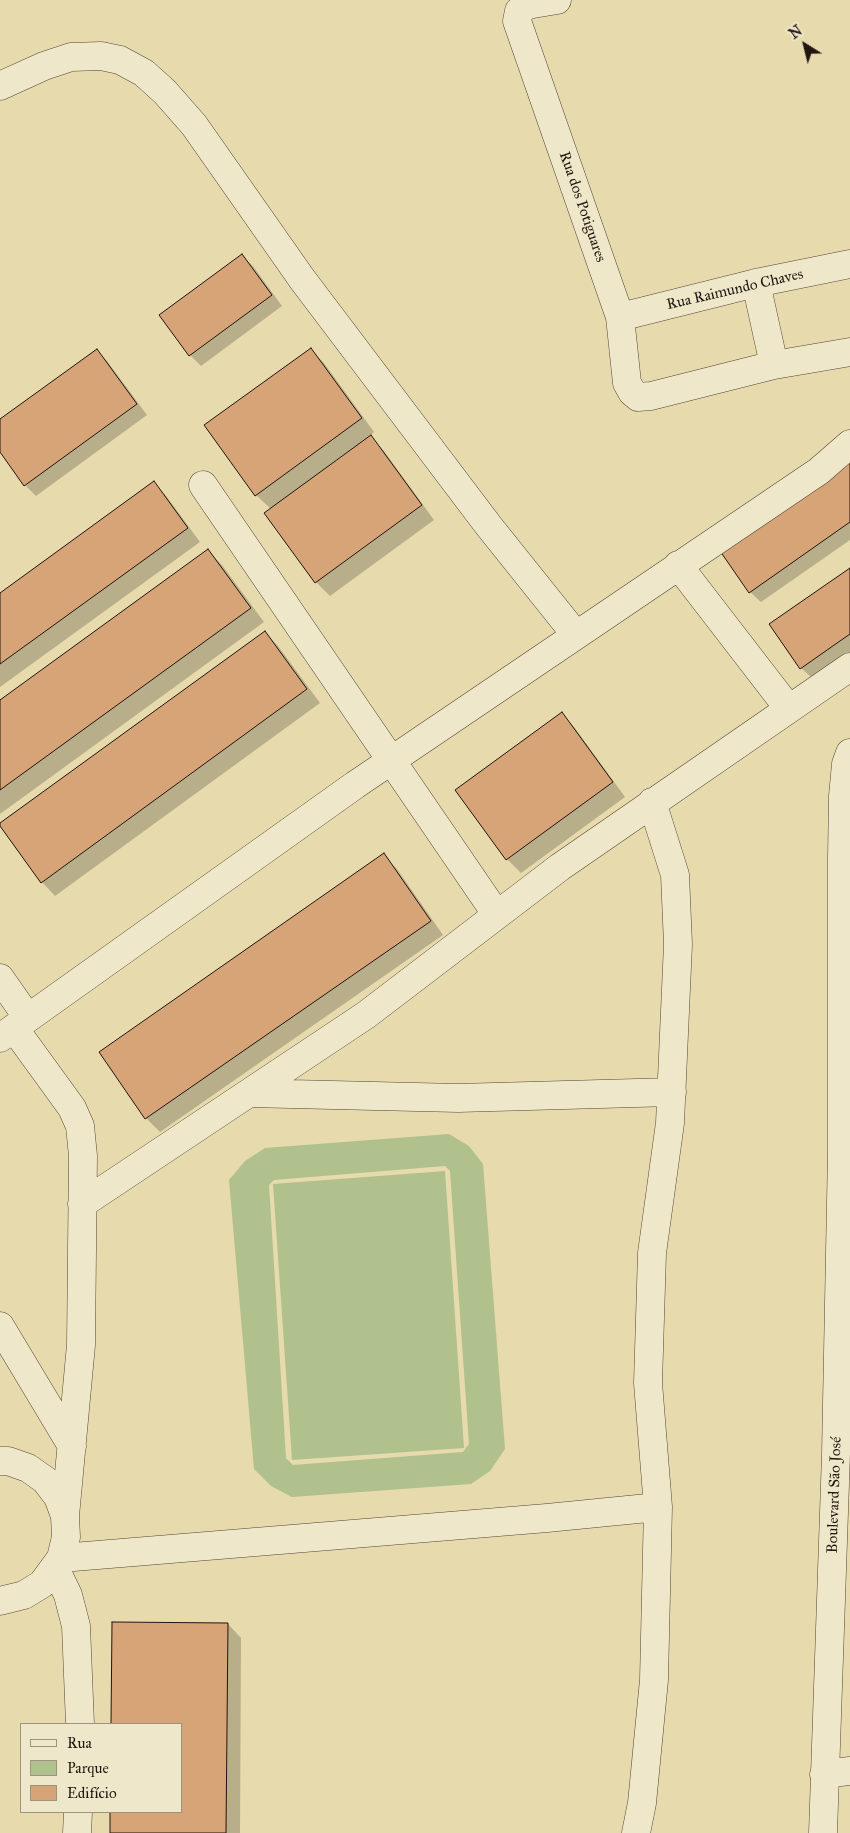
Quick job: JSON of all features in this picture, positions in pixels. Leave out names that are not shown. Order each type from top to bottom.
[{"type":"street","name":"Rua dos Potiguares","points":[[557,0],[527,5],[519,11],[517,21],[620,316],[627,382],[634,395],[651,396],[774,365]]},
{"type":"street","points":[[0,86],[44,66],[70,57],[101,56],[120,60],[144,73],[165,92],[194,125],[302,279],[488,526],[576,635]]},
{"type":"street","name":"Rua Raimundo Chaves","points":[[620,316],[756,283],[850,264]]},
{"type":"street","points":[[756,283],[774,365],[850,352]]},
{"type":"street","points":[[14,1028],[391,761],[819,471],[850,444]]},
{"type":"street","points":[[203,485],[497,915]]},
{"type":"street","points":[[678,565],[789,709]]},
{"type":"street","points":[[82,1204],[250,1094],[366,1015],[560,867],[850,667]]},
{"type":"street","name":"Boulevard São José","points":[[823,1833],[837,1773],[846,1152],[846,857],[844,788],[846,764],[850,753]]},
{"type":"street","points":[[636,1833],[642,1803],[654,1680],[658,1507],[648,1383],[652,1262],[670,1123],[678,944],[674,875],[652,802]]},
{"type":"street","points":[[0,978],[14,1028],[72,1108],[80,1126],[83,1156],[81,1345],[65,1516],[66,1537],[58,1563],[42,1584],[24,1595],[0,1601]]},
{"type":"street","points":[[250,1094],[458,1098],[672,1092]]},
{"type":"street","points":[[0,1326],[72,1446]]},
{"type":"street","points":[[0,1461],[8,1461],[28,1468],[45,1480],[58,1497],[65,1516]]},
{"type":"street","points":[[58,1563],[658,1507]]},
{"type":"street","points":[[58,1563],[76,1626],[80,1723]]},
{"type":"street","points":[[77,1833],[78,1813]]},
{"type":"green space","points":[[449,1134],[469,1146],[483,1164],[505,1449],[490,1471],[471,1484],[292,1497],[271,1486],[254,1469],[229,1180],[245,1161],[265,1148]],"holes":[[[445,1166],[450,1171],[469,1444],[463,1452],[293,1465],[286,1458],[269,1185],[274,1180]]]},
{"type":"green space","points":[[445,1171],[464,1448],[292,1460],[273,1184]]},
{"type":"building","points":[[242,254],[272,295],[189,356],[159,315]]},
{"type":"building","points":[[311,348],[362,418],[255,496],[204,425]]},
{"type":"building","points":[[97,349],[137,404],[24,486],[0,452],[0,419]]},
{"type":"building","points":[[371,435],[422,505],[315,583],[264,513]]},
{"type":"building","points":[[850,457],[850,522],[749,593],[718,548]]},
{"type":"building","points":[[154,481],[188,528],[0,664],[0,593]]},
{"type":"building","points":[[208,549],[251,608],[0,790],[0,700]]},
{"type":"building","points":[[850,568],[850,634],[800,669],[769,624]]},
{"type":"building","points":[[265,631],[307,689],[41,883],[0,826],[0,823]]},
{"type":"building","points":[[562,712],[613,782],[506,860],[455,790]]},
{"type":"building","points":[[384,853],[431,921],[145,1119],[99,1052]]},
{"type":"building","points":[[112,1622],[228,1623],[226,1833],[110,1833],[110,1813],[182,1813],[182,1723],[111,1723]]}]
